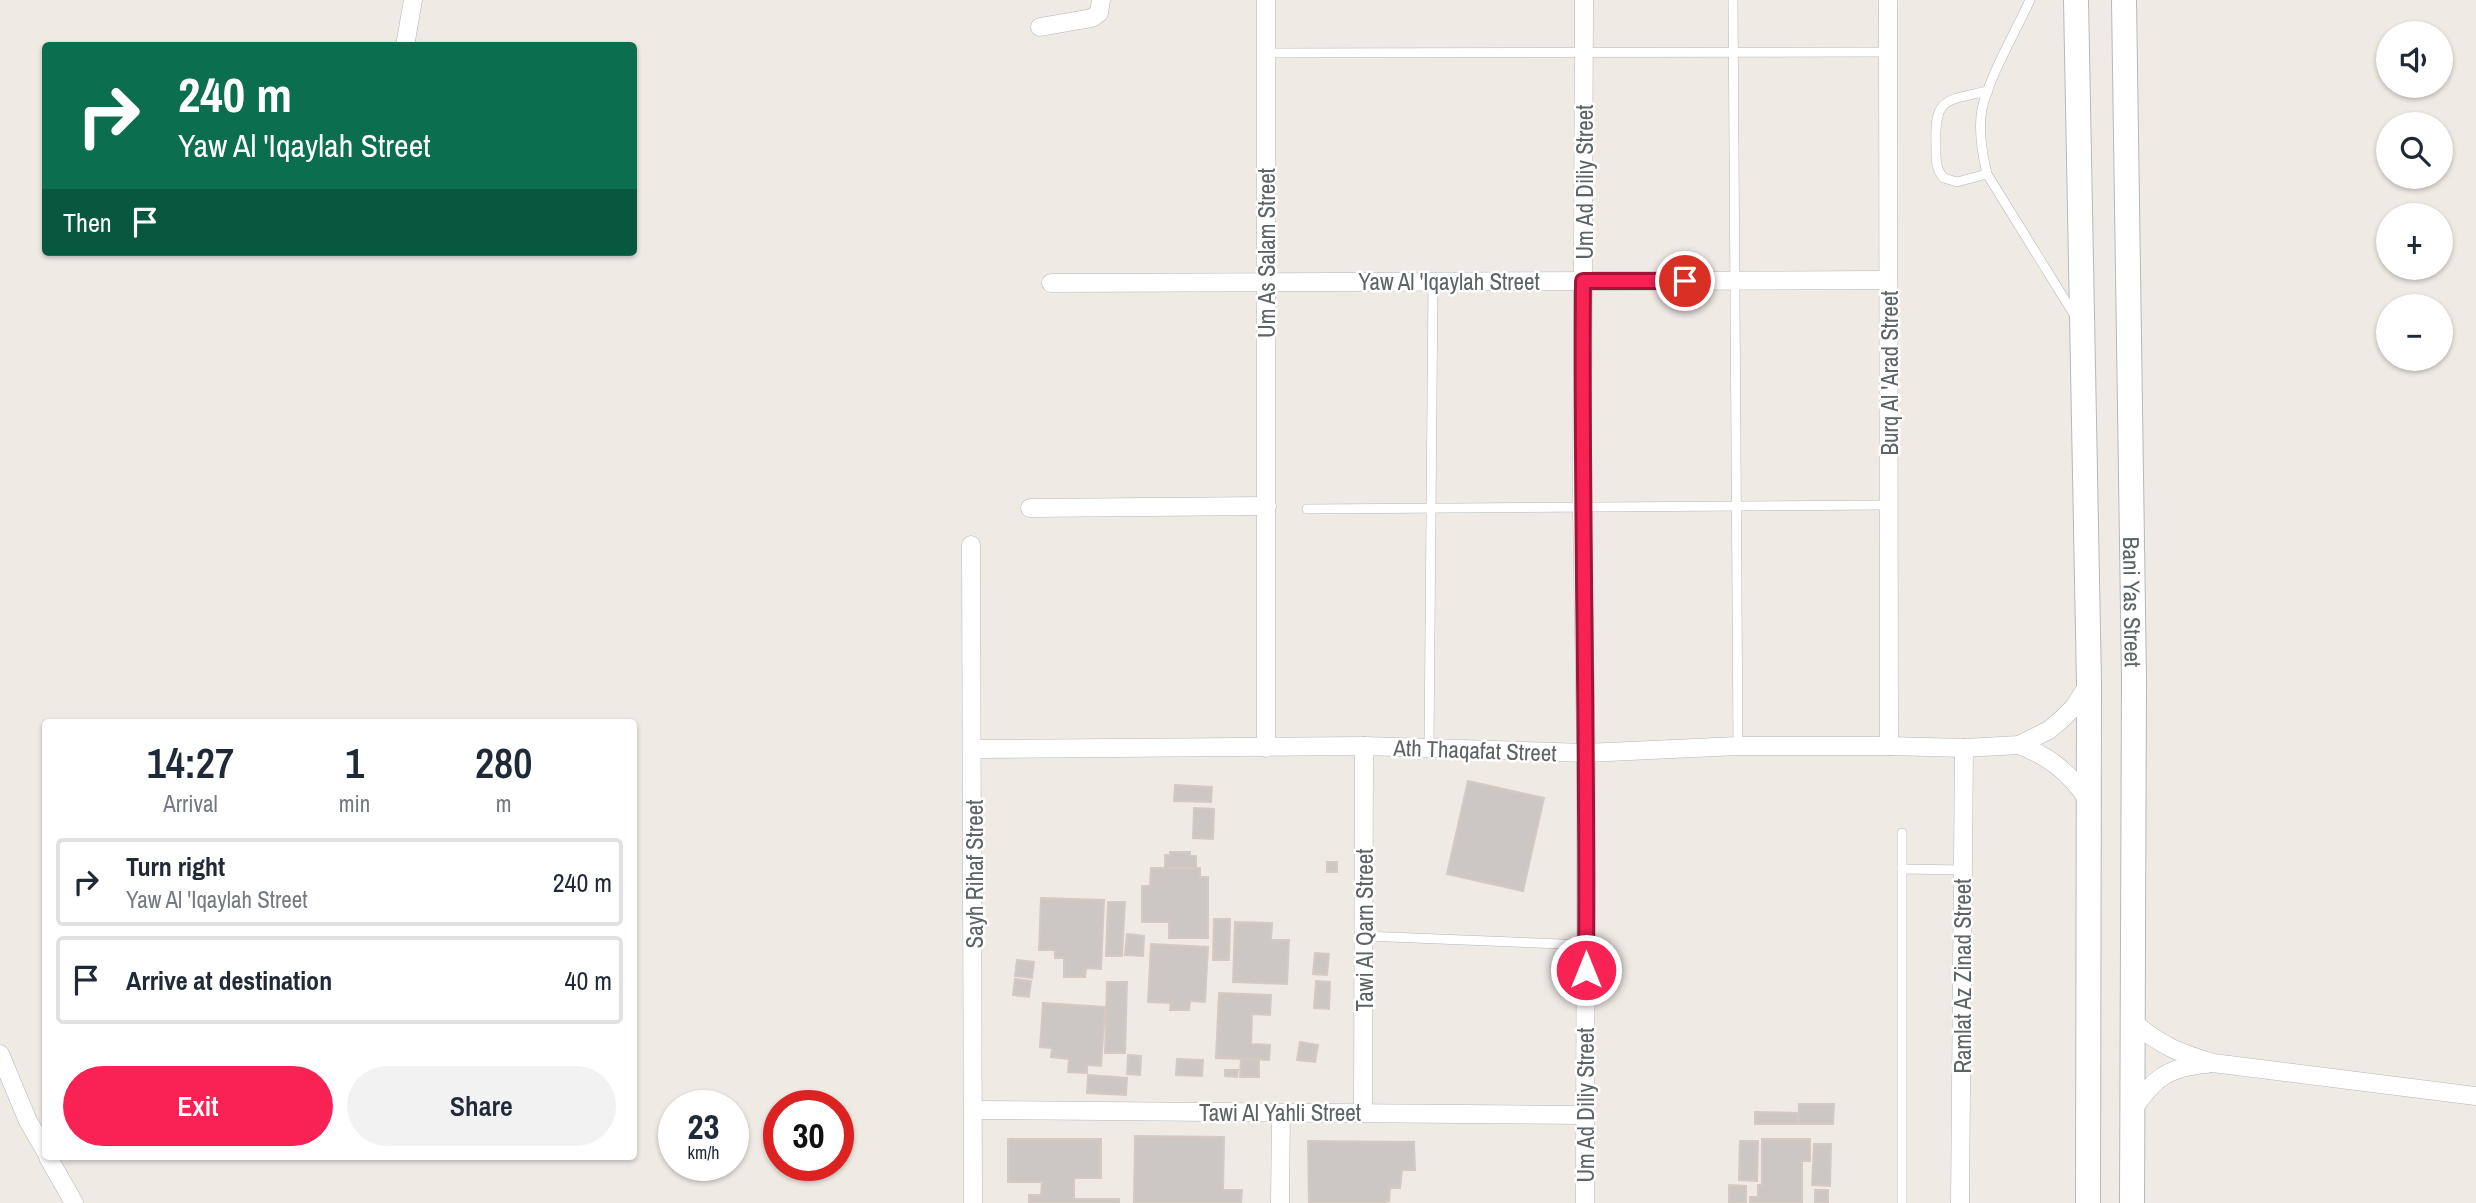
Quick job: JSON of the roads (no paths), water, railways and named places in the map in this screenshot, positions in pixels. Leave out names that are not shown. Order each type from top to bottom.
[{"type":"main road","name":"Bani Yas Street","points":[[2076,0],[2089,684],[2088,1203]]},
{"type":"main road","name":"Bani Yas Street","points":[[2124,0],[2134,679],[2132,1203]]},
{"type":"street","points":[[406,42],[413,0]]},
{"type":"street","points":[[1040,27],[1092,18],[1099,13],[1101,0]]},
{"type":"street","name":"Um As Salam Street","points":[[1266,0],[1266,748]]},
{"type":"street","name":"Um Ad Diliy Street","points":[[1584,0],[1582,507],[1586,753],[1585,1203]]},
{"type":"street","name":"Burq Al 'Arad Street","points":[[1888,0],[1889,746]]},
{"type":"street","name":"Yaw Al 'Iqaylah Street","points":[[1051,282],[1888,280]]},
{"type":"street","points":[[1030,508],[1267,506]]},
{"type":"street","name":"Sayh Rihaf Street","points":[[971,545],[974,749],[973,1203]]},
{"type":"street","name":"Ath Thaqafat Street","points":[[2019,745],[2049,730],[2062,719],[2074,707],[2089,684]]},
{"type":"street","name":"Ath Thaqafat Street","points":[[974,749],[1364,747],[1586,753],[1738,746],[1964,748],[2019,745],[2058,765],[2088,800]]},
{"type":"street","name":"Tawi Al Qarn Street","points":[[1363,1113],[1364,747]]},
{"type":"street","name":"Ramlat Az Zinad Street","points":[[1960,1203],[1964,748]]},
{"type":"street","points":[[2134,1023],[2163,1045],[2213,1063],[2476,1096]]},
{"type":"street","points":[[0,1054],[28,1121],[42,1145]]},
{"type":"street","points":[[2132,1111],[2156,1079],[2176,1069],[2213,1063]]},
{"type":"street","name":"Tawi Al Yahli Street","points":[[974,1110],[1585,1115]]},
{"type":"street","points":[[1280,1203],[1281,1112]]},
{"type":"street","points":[[50,1160],[74,1203]]},
{"type":"lane","points":[[1733,0],[1738,746]]},
{"type":"lane","points":[[2030,0],[1988,91],[1982,111],[1981,135],[1987,174],[2082,328]]},
{"type":"lane","points":[[1266,53],[1888,52]]},
{"type":"lane","points":[[1987,174],[1957,182],[1944,178],[1937,166],[1935,124],[1940,107],[1947,102],[1988,91]]},
{"type":"lane","points":[[1429,748],[1433,282]]},
{"type":"lane","points":[[1307,509],[1889,505]]},
{"type":"lane","points":[[1902,833],[1902,1203]]},
{"type":"lane","points":[[1902,869],[1962,870]]},
{"type":"lane","points":[[1364,936],[1586,945]]}]
